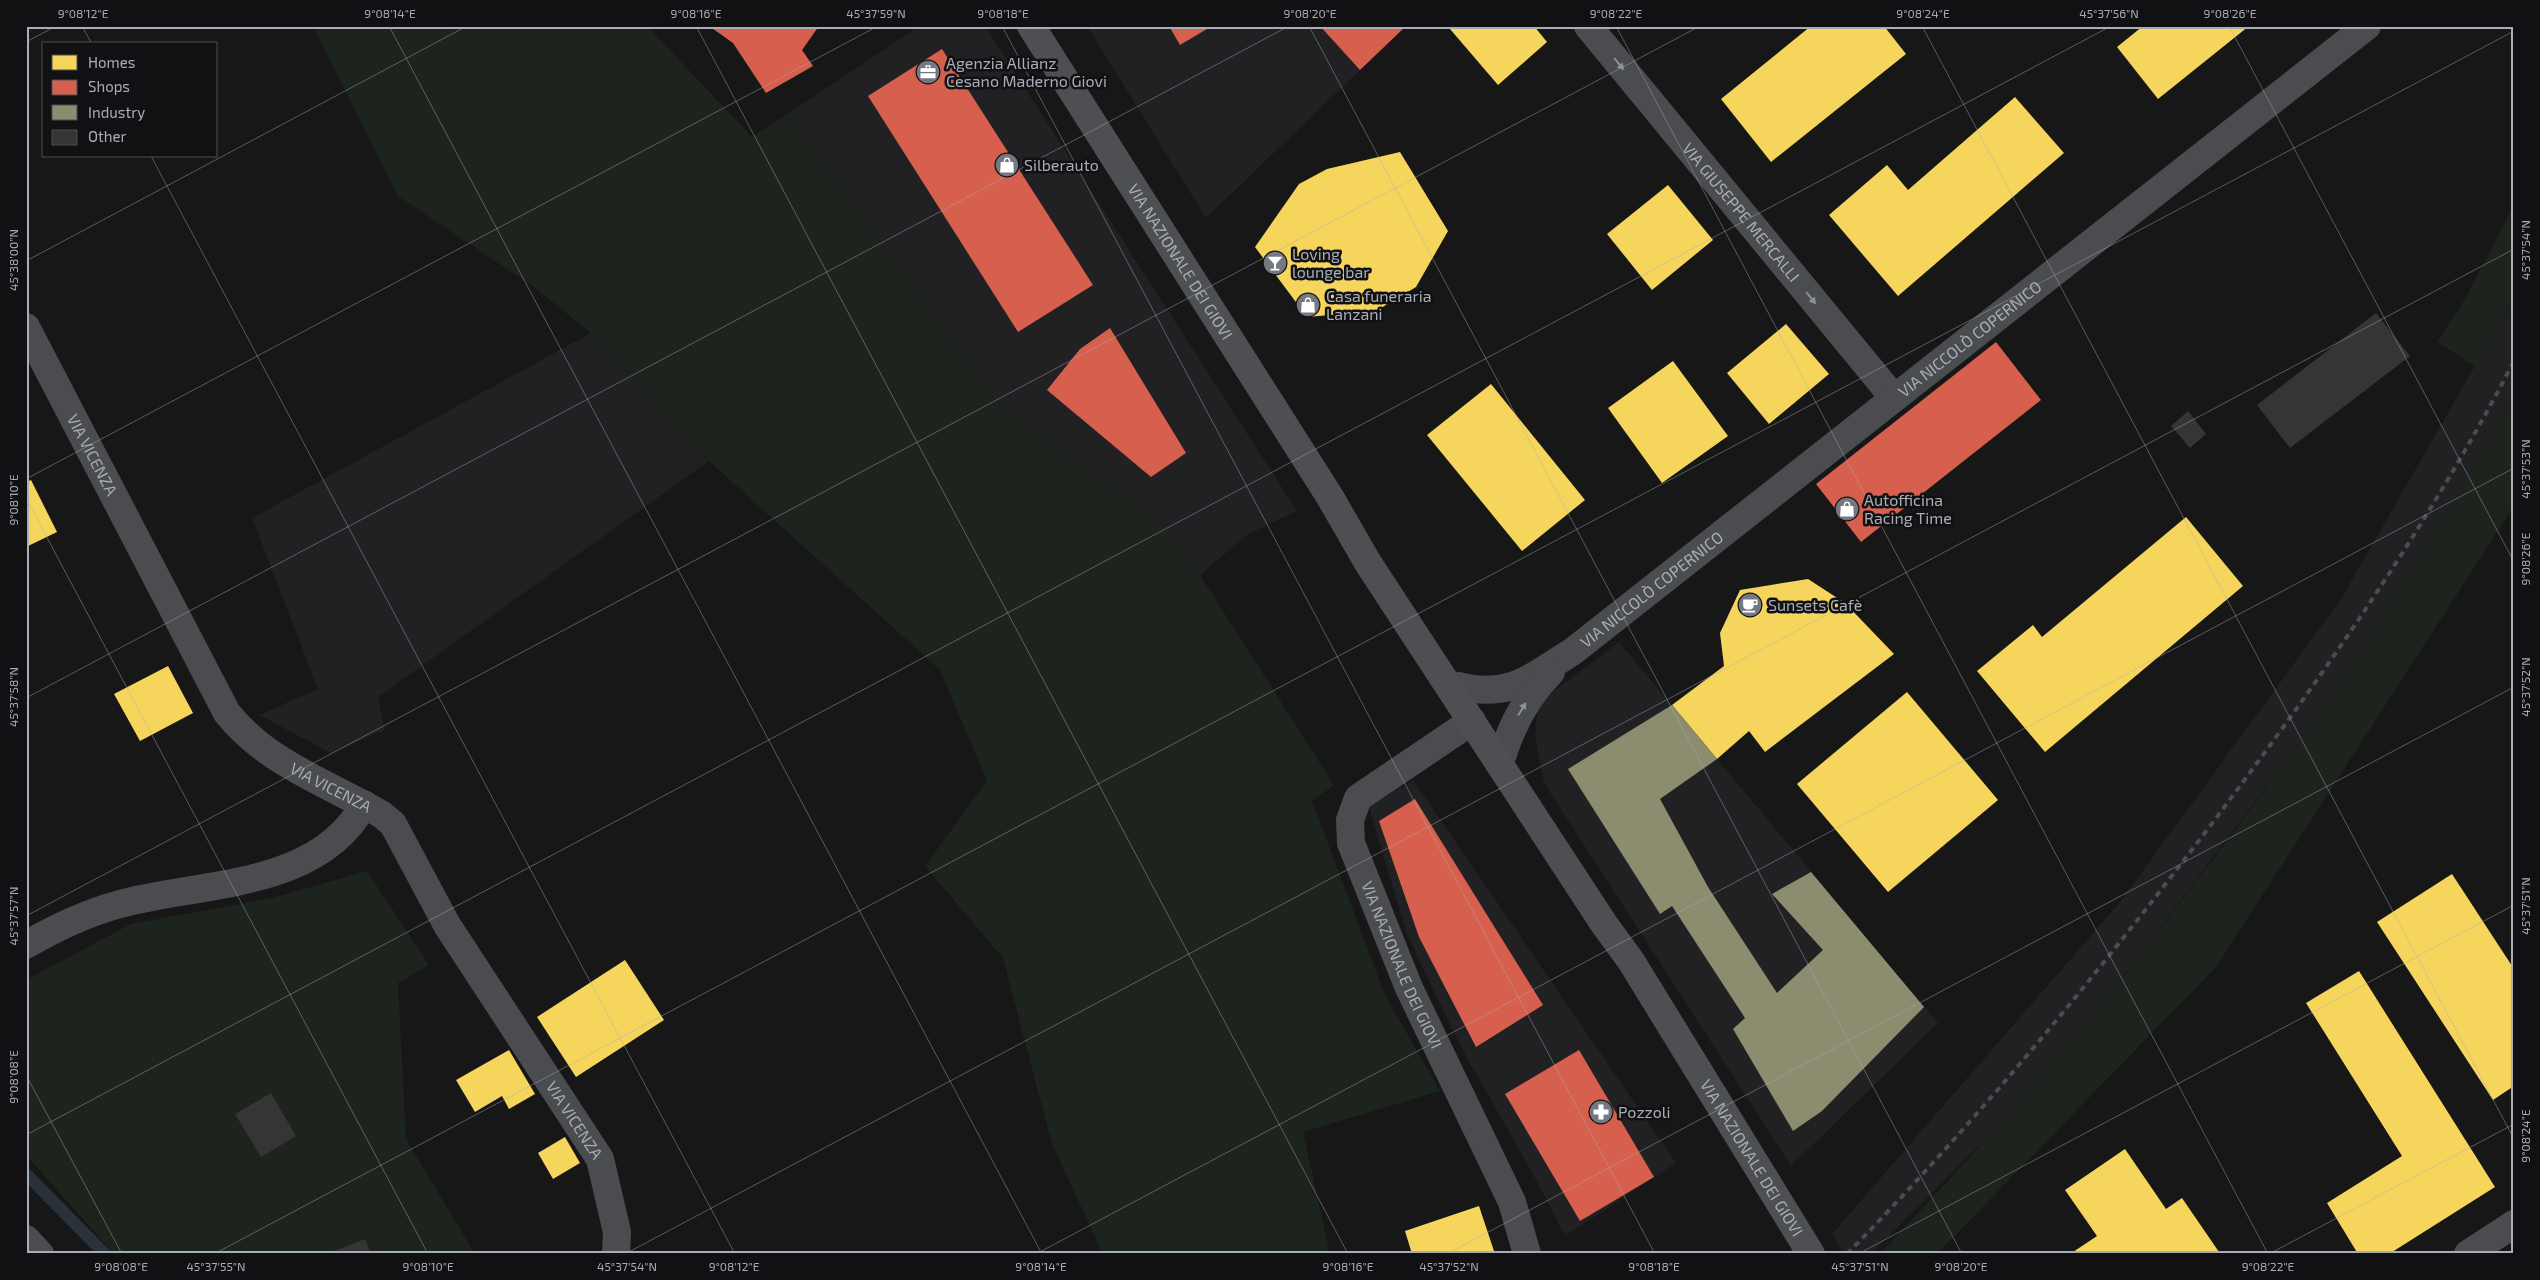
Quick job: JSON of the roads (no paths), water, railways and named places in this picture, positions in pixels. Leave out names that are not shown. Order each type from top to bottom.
[{"type":"main road","name":"VIA NAZIONALE DEI GIOVI","points":[[1031,26],[1330,497],[1368,563],[1630,961],[1811,1254]]},
{"type":"main road","name":"VIA NAZIONALE DEI GIOVI","points":[[1330,497],[1375,558],[1611,919],[1630,961]]},
{"type":"street","name":"VIA GIUSEPPE MERCALLI","points":[[1588,26],[1894,398]]},
{"type":"street","name":"VIA NICCOLÒ COPERNICO","points":[[1459,686],[1486,692],[1506,688],[1528,680],[1572,652],[2367,26]]},
{"type":"street","name":"VIA VICENZA","points":[[26,327],[227,713],[244,734],[269,753],[382,814],[393,824],[443,919],[600,1159],[617,1232],[616,1254]]},
{"type":"street","name":"VIA NICCOLÒ COPERNICO","points":[[1503,754],[1518,714],[1535,688],[1572,652]]},
{"type":"street","name":"VIA NAZIONALE DEI GIOVI","points":[[1472,721],[1358,798],[1350,820],[1351,843],[1408,988],[1512,1202],[1527,1254]]},
{"type":"street","points":[[26,945],[76,920],[119,904],[268,874],[290,867],[311,857],[333,840],[352,822],[364,804]]},
{"type":"street","points":[[2469,1254],[2514,1224]]},
{"type":"street","points":[[26,1239],[40,1254]]},
{"type":"waterway","points":[[26,1174],[105,1254]]},
{"type":"railway","points":[[1847,1254],[1943,1152],[2035,1046],[2124,937],[2210,826],[2333,658],[2372,600],[2446,482],[2514,361]]},
{"type":"place","name":"Agenzia Allianz Cesano Maderno Giovi","points":[[928,72]]},
{"type":"place","name":"Silberauto","points":[[1007,165]]},
{"type":"place","name":"Loving lounge bar","points":[[1275,263]]},
{"type":"place","name":"Casa funeraria Lanzani","points":[[1308,305]]},
{"type":"place","name":"Autofficina Racing Time","points":[[1847,509]]},
{"type":"place","name":"Sunsets Cafè","points":[[1750,605]]},
{"type":"place","name":"Pozzoli","points":[[1601,1112]]}]
